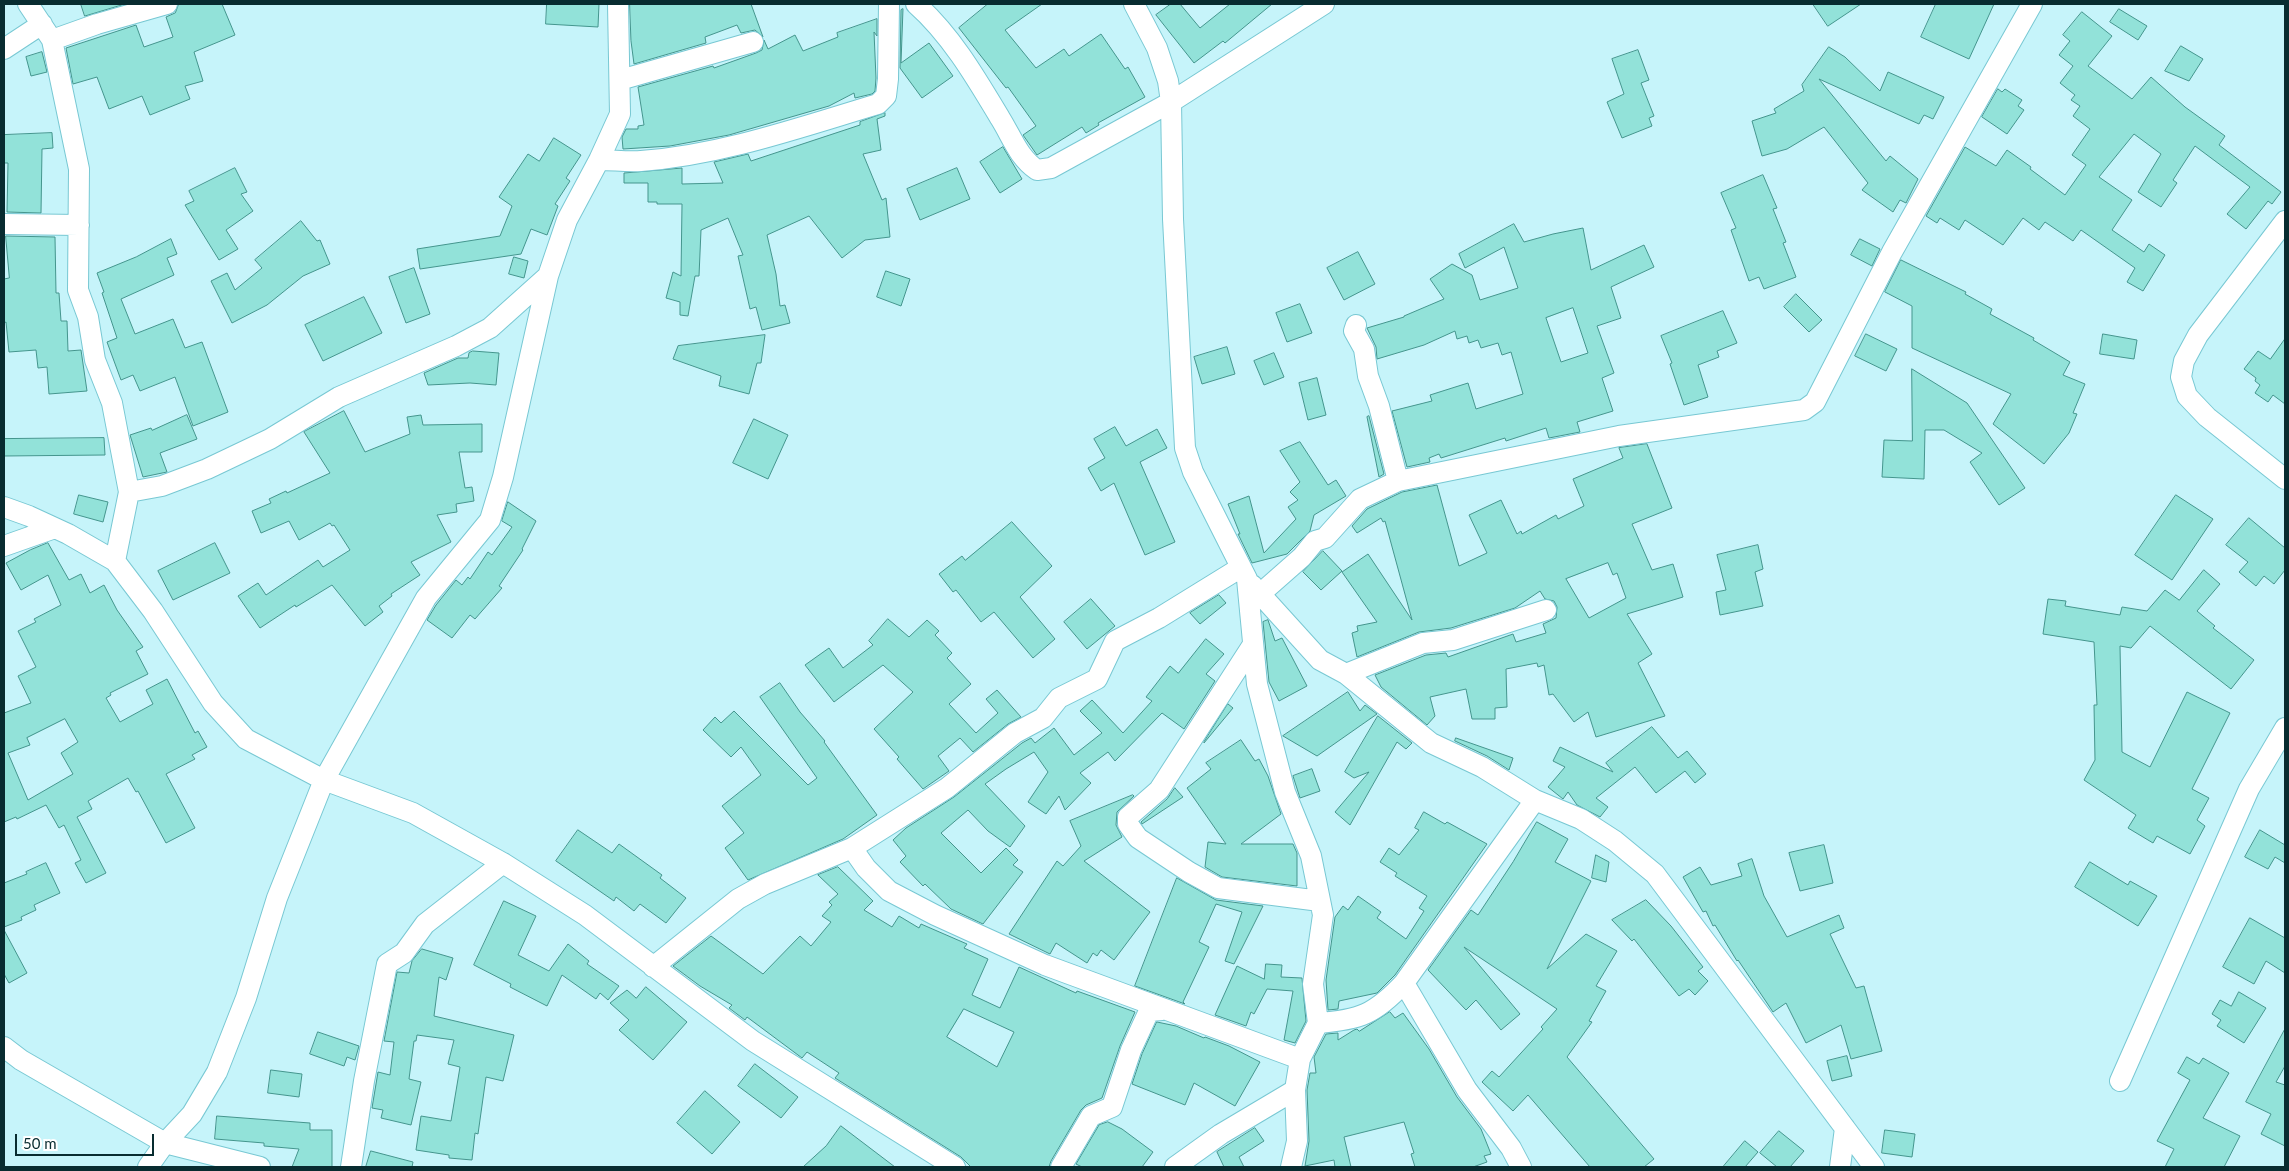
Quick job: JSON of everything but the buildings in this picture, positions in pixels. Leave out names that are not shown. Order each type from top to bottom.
[{"type":"street","points":[[28,4],[47,32],[79,169],[78,290],[88,317],[95,360],[112,403],[129,492],[115,561]]},
{"type":"street","points":[[4,49],[47,32],[97,24],[167,4]]},
{"type":"street","points":[[148,1167],[165,1143],[192,1114],[217,1072],[246,998],[277,898],[324,780],[426,598],[490,520],[503,477],[548,276],[567,220],[599,160],[620,114],[618,4]]},
{"type":"street","points":[[599,160],[640,161],[691,154],[763,138],[878,104],[886,96],[890,4]]},
{"type":"street","points":[[916,4],[958,50],[1001,119],[1014,145],[1026,162],[1037,170],[1051,168],[1171,102],[1324,4]]},
{"type":"street","points":[[1134,4],[1157,48],[1168,81],[1171,102],[1173,219],[1185,448],[1193,472],[1249,580],[1320,660],[1346,674],[1431,743],[1482,767],[1535,800],[1581,819],[1615,840],[1655,874],[1874,1167]]},
{"type":"street","points":[[654,967],[738,899],[765,884],[852,848],[947,788],[1015,733],[1043,718],[1059,698],[1097,679],[1115,641],[1159,618],[1302,557],[1315,540],[1325,538],[1360,499],[1398,482],[1619,436],[1804,410],[1815,402],[1892,252],[2032,4]]},
{"type":"street","points":[[620,80],[753,42]]},
{"type":"street","points":[[2285,221],[2198,335],[2184,361],[2181,377],[2187,396],[2207,417],[2285,479]]},
{"type":"street","points":[[4,224],[79,225]]},
{"type":"street","points":[[129,492],[162,486],[207,469],[270,439],[339,397],[481,333],[490,328],[548,276]]},
{"type":"street","points":[[1356,325],[1354,330],[1364,349],[1368,376],[1379,406],[1398,482]]},
{"type":"street","points":[[4,507],[55,528],[115,561],[152,611],[213,703],[246,739],[324,780],[413,813],[503,863],[584,915],[753,1041],[955,1167]]},
{"type":"street","points":[[4,546],[55,528]]},
{"type":"street","points":[[1249,580],[1252,646],[1257,684],[1285,792],[1311,856],[1323,915],[1312,984],[1318,1023],[1300,1059],[1295,1090],[1297,1140],[1290,1167]]},
{"type":"street","points":[[1346,674],[1423,643],[1453,640],[1546,610]]},
{"type":"street","points":[[1252,646],[1159,790],[1128,817],[1128,824],[1138,838],[1189,872],[1218,888],[1320,900]]},
{"type":"street","points":[[2120,1081],[2249,789],[2285,728]]},
{"type":"street","points":[[1318,1023],[1340,1022],[1362,1016],[1384,1004],[1404,983],[1535,800]]},
{"type":"street","points":[[852,848],[866,868],[889,891],[902,898],[1045,964],[1162,1010],[1300,1059]]},
{"type":"street","points":[[351,1167],[364,1080],[386,964],[404,953],[425,924],[503,863]]},
{"type":"street","points":[[1404,983],[1467,1090],[1511,1148],[1522,1167]]},
{"type":"street","points":[[1061,1167],[1091,1116],[1112,1107],[1131,1050],[1149,1011],[1162,1010]]},
{"type":"street","points":[[4,1047],[21,1060],[165,1143],[260,1167]]},
{"type":"street","points":[[1175,1167],[1221,1134],[1295,1090]]},
{"type":"street","points":[[1840,1167],[1845,1128]]},
{"type":"street","points":[[1504,1167],[1511,1148]]}]
